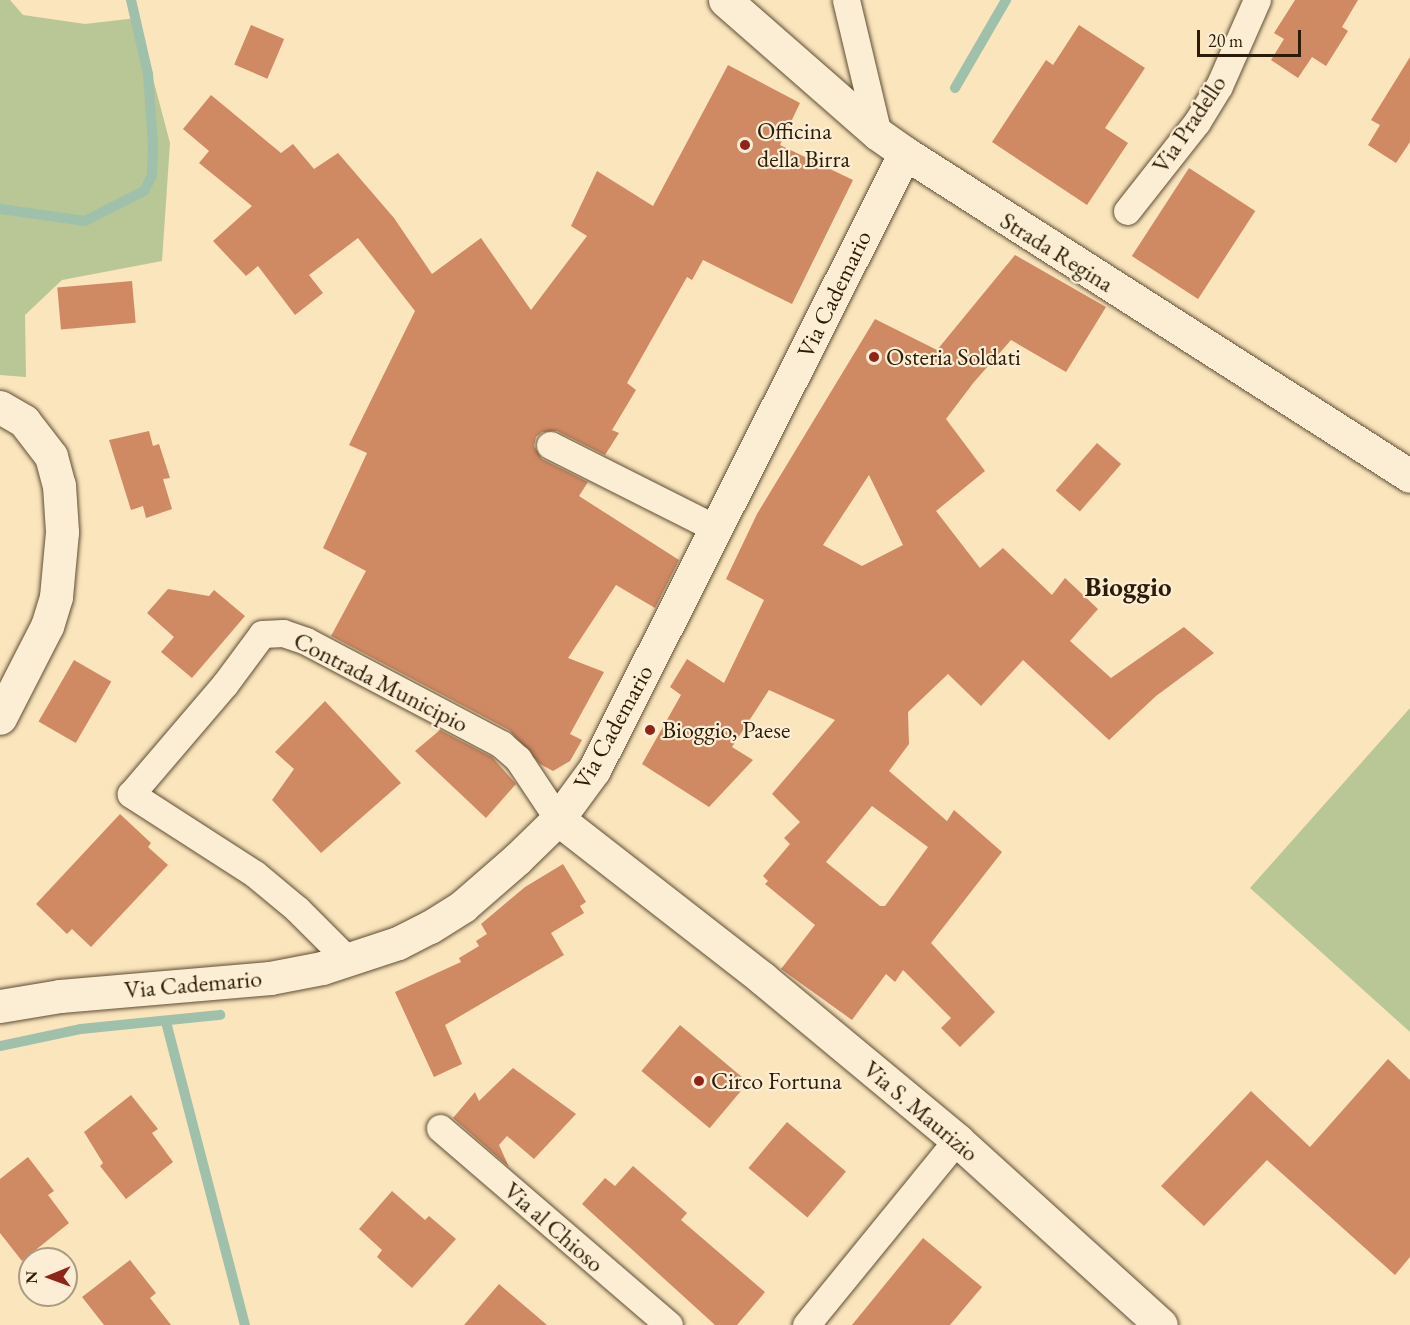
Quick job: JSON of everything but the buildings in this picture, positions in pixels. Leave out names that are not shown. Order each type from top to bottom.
[{"type":"street","name":"Strada Regina","points":[[725,0],[878,134],[905,153],[1410,476]]},
{"type":"street","points":[[846,0],[878,134]]},
{"type":"street","name":"Via Pradello","points":[[1128,211],[1197,122],[1219,86],[1257,0]]},
{"type":"street","name":"Via Cademario","points":[[0,1006],[60,996],[282,976],[348,960],[398,943],[463,906],[558,819],[594,770],[905,153]]},
{"type":"street","points":[[0,407],[24,421],[51,456],[59,485],[62,532],[56,597],[47,626],[0,718]]},
{"type":"street","points":[[550,445],[717,529]]},
{"type":"street","name":"Contrada Municipio","points":[[348,960],[297,909],[255,874],[131,794],[225,684],[256,641],[271,632],[306,641],[501,744],[518,759],[558,819]]},
{"type":"street","name":"Via S. Maurizio","points":[[558,819],[762,978],[957,1140],[1161,1325]]},
{"type":"street","name":"Via al Chioso","points":[[440,1128],[669,1325]]},
{"type":"street","points":[[806,1325],[957,1140]]},
{"type":"green space","points":[[0,0],[10,0],[23,15],[85,24],[137,18],[170,143],[162,261],[62,280],[25,315],[26,377],[0,375]]},
{"type":"green space","points":[[1410,708],[1410,1032],[1250,888]]},
{"type":"waterway","points":[[0,209],[85,221],[144,191],[152,175],[153,145],[148,74],[131,0]]},
{"type":"waterway","points":[[955,88],[1006,0]]},
{"type":"waterway","points":[[0,1046],[81,1029],[220,1015]]},
{"type":"waterway","points":[[166,1022],[245,1325]]},
{"type":"place","name":"Officina della Birra","points":[[745,145]]},
{"type":"place","name":"Osteria Soldati","points":[[874,357]]},
{"type":"place","name":"Bioggio, Paese","points":[[650,730]]},
{"type":"place","name":"Circo Fortuna","points":[[699,1081]]},
{"type":"district","name":"Bioggio","points":[[1128,587]]}]
